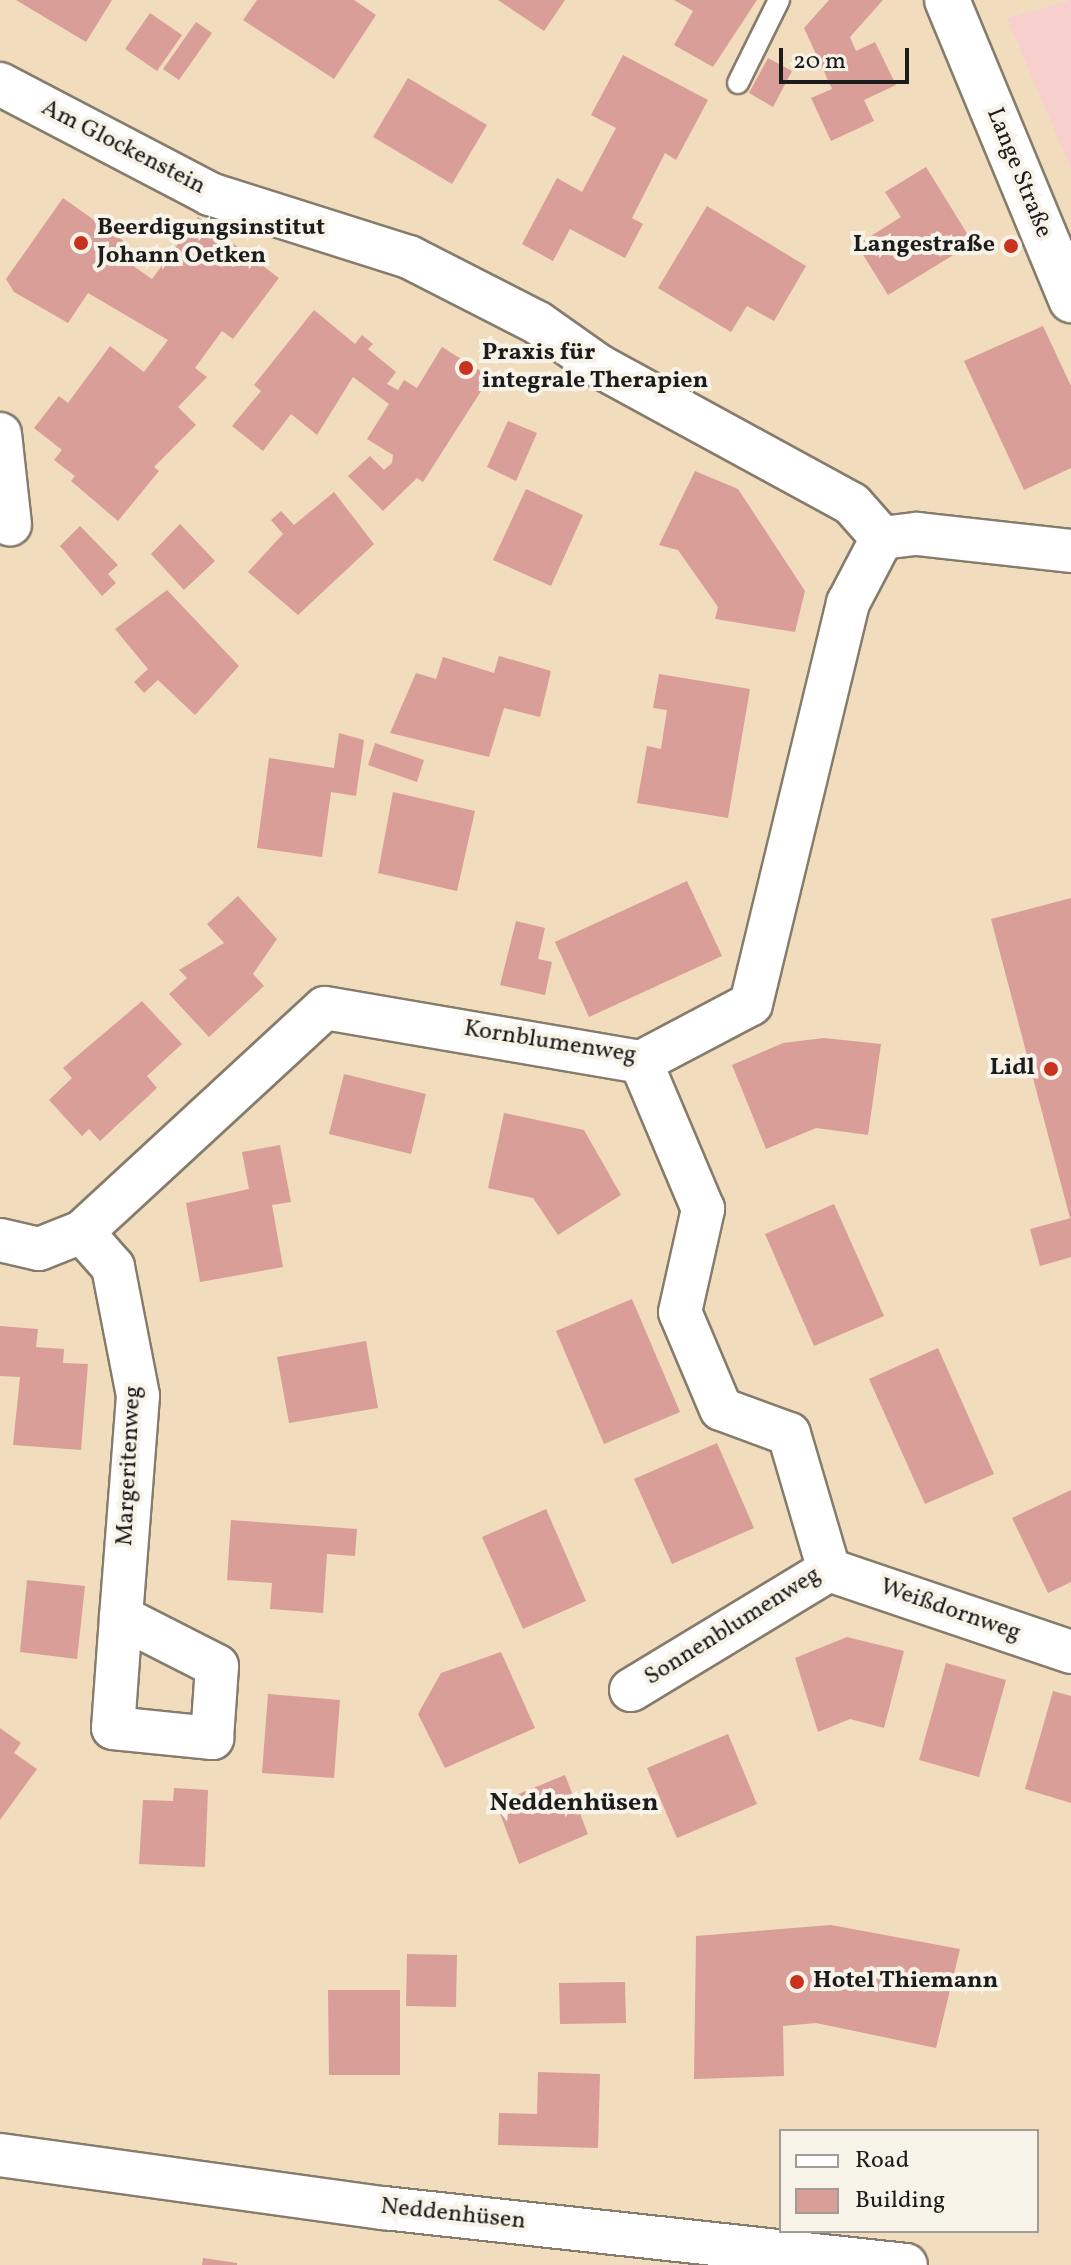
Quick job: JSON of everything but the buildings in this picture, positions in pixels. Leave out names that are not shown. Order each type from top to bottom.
[{"type":"street","name":"Lange Straße","points":[[947,0],[1071,300]]},
{"type":"street","name":"Am Glockenstein","points":[[0,84],[210,194],[409,257],[538,323],[599,366],[852,504],[882,538]]},
{"type":"street","points":[[0,434],[10,524]]},
{"type":"street","points":[[882,538],[917,534],[1071,551]]},
{"type":"street","name":"Kornblumenweg","points":[[82,1232],[325,1008],[641,1062],[751,1004],[848,603],[882,538]]},
{"type":"street","name":"Sonnenblumenweg","points":[[631,1690],[829,1570],[789,1434],[721,1409],[680,1312],[703,1209],[641,1062]]},
{"type":"street","points":[[0,1240],[39,1249],[82,1232]]},
{"type":"street","name":"Margeritenweg","points":[[82,1232],[113,1267],[138,1396],[121,1617]]},
{"type":"street","name":"Weißdornweg","points":[[829,1570],[1071,1652]]},
{"type":"street","name":"Neddenhüsen","points":[[0,2155],[384,2208],[906,2265]]},
{"type":"lane","points":[[738,83],[779,0]]},
{"type":"shaded area","points":[[1071,0],[1071,169],[1007,18]]},
{"type":"place","name":"Beerdigungsinstitut Johann Oetken","points":[[81,243]]},
{"type":"place","name":"Langestraße","points":[[1011,246]]},
{"type":"place","name":"Praxis für integrale Therapien","points":[[466,368]]},
{"type":"place","name":"Lidl","points":[[1051,1069]]},
{"type":"place","name":"Hotel Thiemann","points":[[797,1982]]},
{"type":"district","name":"Neddenhüsen","points":[[574,1804]]}]
